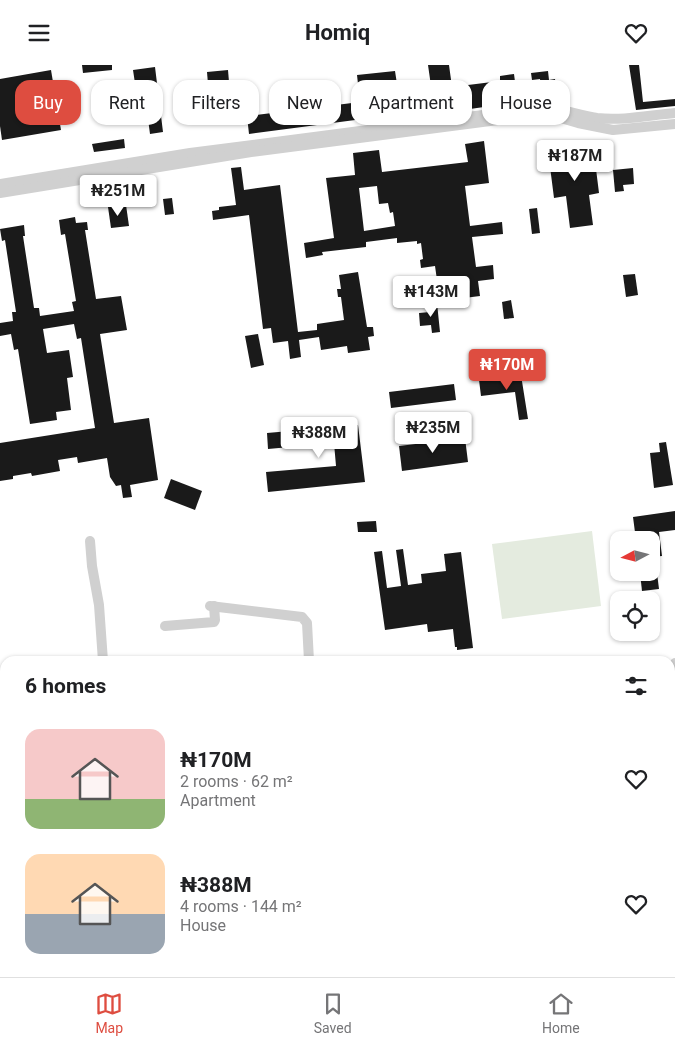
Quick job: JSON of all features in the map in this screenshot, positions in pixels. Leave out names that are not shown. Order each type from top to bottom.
[{"type":"street","points":[[0,184],[190,153],[546,107],[567,109],[597,117],[616,119],[675,113]]},
{"type":"street","points":[[0,193],[251,152],[547,114],[613,130],[675,124]]},
{"type":"street","points":[[90,541],[104,656]]},
{"type":"street","points":[[165,626],[214,622],[212,606],[302,617],[307,623],[309,656]]},
{"type":"shaded area","points":[[592,531],[601,606],[502,619],[492,544]]},
{"type":"building","points":[[82,65],[112,65],[112,70],[83,73]]},
{"type":"building","points":[[428,65],[449,65],[451,80],[430,80]]},
{"type":"building","points":[[629,65],[639,65],[643,102],[675,99],[675,106],[636,110]]},
{"type":"building","points":[[155,67],[157,80],[134,80],[133,70]]},
{"type":"building","points":[[51,70],[53,80],[15,80],[15,125],[60,125],[61,130],[2,140],[0,126],[0,79]]},
{"type":"building","points":[[228,70],[229,80],[208,80],[207,72]]},
{"type":"building","points":[[395,71],[396,80],[358,80],[357,75]]},
{"type":"building","points":[[548,71],[549,80],[532,80],[531,73]]},
{"type":"building","points":[[514,74],[515,80],[500,80],[500,76]]},
{"type":"building","points":[[482,83],[482,107],[472,109],[472,84]]},
{"type":"building","points":[[351,103],[351,121],[341,122],[341,104]]},
{"type":"building","points":[[269,113],[269,125],[317,125],[249,134],[248,125],[259,125],[259,115]]},
{"type":"building","points":[[149,125],[162,125],[163,132],[150,134]]},
{"type":"building","points":[[124,139],[125,148],[94,152],[92,144]]},
{"type":"building","points":[[484,141],[489,183],[465,186],[470,226],[502,222],[503,234],[472,237],[476,267],[493,265],[494,279],[478,281],[480,296],[440,301],[435,266],[421,268],[420,260],[423,259],[421,243],[417,244],[417,241],[397,243],[397,238],[366,242],[366,247],[322,252],[323,255],[306,258],[304,243],[334,238],[326,178],[355,175],[353,153],[379,150],[382,172],[468,162],[465,144]],"holes":[[[377,186],[379,204],[388,203],[390,213],[393,212],[395,226],[364,231],[359,188]]]},
{"type":"building","points":[[593,145],[599,193],[589,195],[593,225],[570,228],[566,196],[554,198],[548,151]]},
{"type":"building","points":[[241,167],[244,190],[280,185],[298,332],[317,330],[317,324],[344,320],[341,297],[338,297],[337,289],[341,289],[339,275],[358,272],[367,327],[373,327],[374,336],[368,337],[370,350],[348,353],[347,346],[321,350],[319,337],[299,340],[301,357],[290,359],[288,341],[273,343],[271,328],[263,329],[249,215],[213,220],[212,211],[219,210],[219,207],[236,205],[231,168]]},
{"type":"building","points":[[633,168],[634,184],[623,185],[624,191],[615,192],[613,170]]},
{"type":"building","points":[[172,198],[174,214],[165,215],[163,199]]},
{"type":"building","points":[[126,205],[129,226],[111,228],[108,207]]},
{"type":"building","points":[[537,208],[540,233],[532,234],[529,209]]},
{"type":"building","points":[[75,217],[76,223],[87,222],[88,230],[85,230],[96,299],[121,296],[127,330],[100,334],[114,423],[149,418],[158,480],[130,485],[132,497],[123,498],[121,485],[116,486],[110,477],[107,458],[78,463],[77,457],[58,460],[60,471],[32,476],[31,473],[13,476],[13,479],[0,481],[0,443],[95,428],[81,338],[77,339],[74,324],[43,329],[47,353],[69,350],[73,377],[67,378],[71,410],[56,412],[57,420],[30,424],[18,349],[14,350],[11,334],[0,336],[0,323],[13,321],[12,312],[16,312],[5,240],[2,241],[0,229],[24,225],[25,236],[23,236],[34,308],[39,308],[40,316],[74,311],[72,302],[76,301],[65,234],[61,235],[59,220]]},
{"type":"building","points":[[635,274],[638,295],[626,297],[623,275]]},
{"type":"building","points":[[511,300],[514,318],[504,319],[502,302]]},
{"type":"building","points":[[437,303],[440,332],[432,333],[431,325],[420,326],[419,313],[430,312],[429,304]]},
{"type":"building","points":[[258,334],[264,365],[251,368],[245,336]]},
{"type":"building","points":[[521,375],[528,419],[519,420],[515,392],[481,396],[479,380]]},
{"type":"building","points":[[454,384],[456,400],[391,408],[389,392]]},
{"type":"building","points":[[358,425],[365,482],[268,492],[266,472],[336,466],[334,443],[268,449],[267,433]]},
{"type":"building","points":[[465,438],[468,462],[402,471],[399,446]]},
{"type":"building","points":[[666,442],[673,485],[654,488],[650,453],[660,452],[659,443]]},
{"type":"building","points":[[171,479],[202,491],[195,510],[164,498]]},
{"type":"building","points":[[675,511],[675,530],[660,532],[635,531],[633,517]]},
{"type":"building","points":[[376,521],[377,532],[358,532],[357,522]]},
{"type":"building","points":[[660,540],[662,556],[660,556]]},
{"type":"building","points":[[403,549],[408,585],[422,583],[421,574],[446,571],[444,554],[461,552],[473,648],[457,650],[453,629],[428,632],[427,624],[385,630],[374,552],[382,551],[387,588],[401,586],[396,550]]},
{"type":"building","points":[[641,581],[658,581],[659,589],[642,591]]}]
